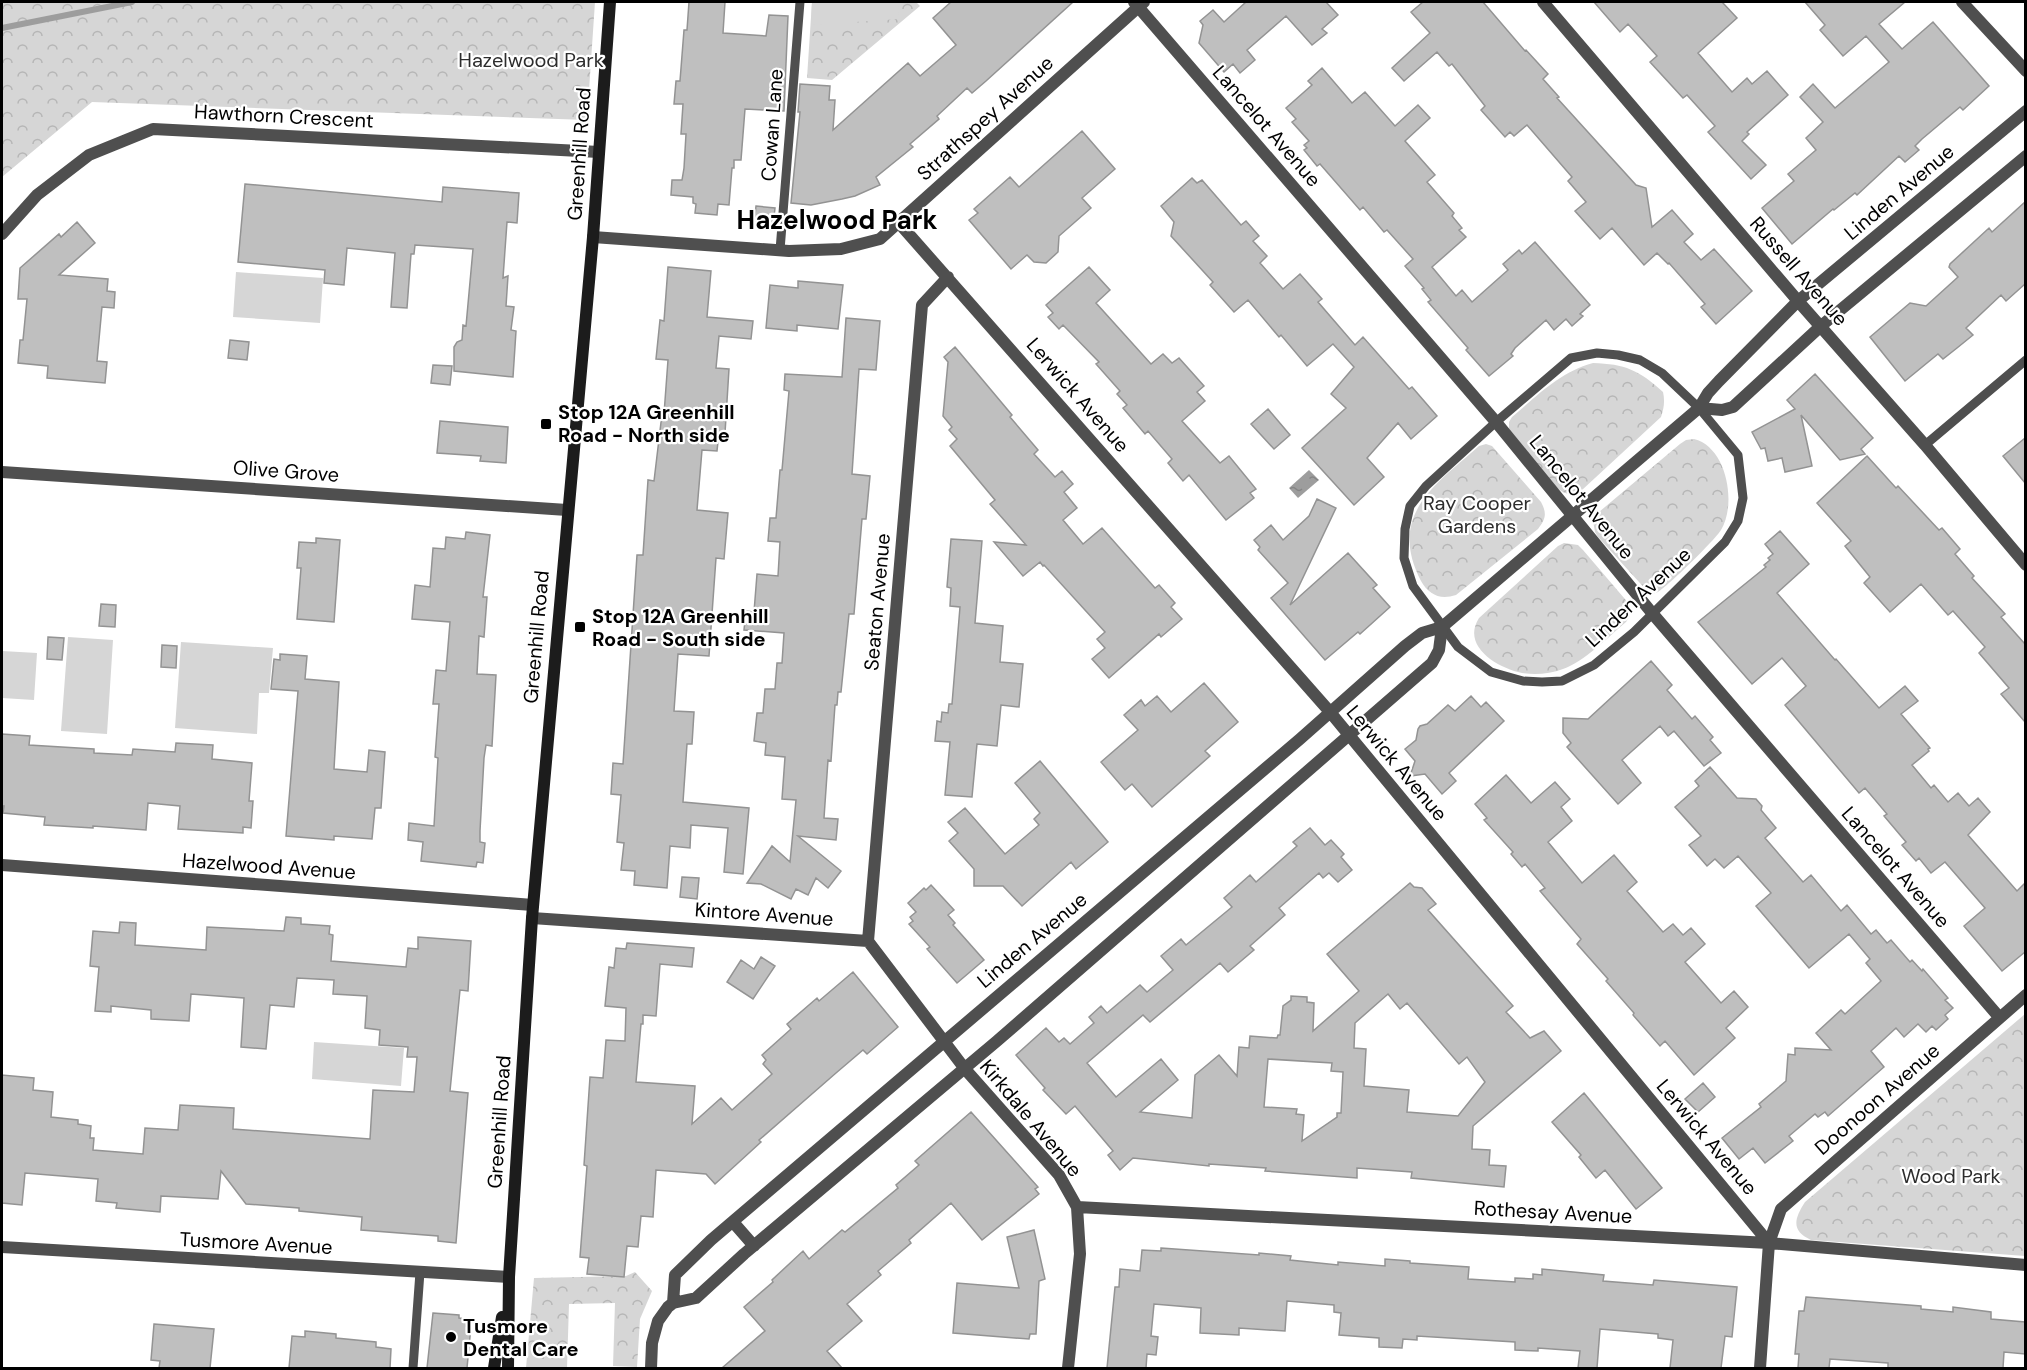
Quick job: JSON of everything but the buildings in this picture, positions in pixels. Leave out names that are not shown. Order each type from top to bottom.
[{"type":"main road","name":"Greenhill Road","points":[[508,1368],[509,1277],[533,911],[593,237],[610,2]]},
{"type":"main road","name":"Greenhill Road","points":[[494,1368],[509,1277]]},
{"type":"street","name":"Russell Avenue","points":[[1543,2],[1798,301],[1925,445],[2025,565]]},
{"type":"street","points":[[1962,2],[2025,71]]},
{"type":"street","name":"Strathspey Avenue","points":[[593,237],[780,250],[841,249],[880,238],[1139,3]]},
{"type":"street","name":"Lancelot Avenue","points":[[1139,3],[1496,422],[1652,613],[1999,1017]]},
{"type":"street","name":"Linden Avenue","points":[[674,1303],[675,1275],[733,1222],[1410,642],[1422,633],[1442,627],[1699,408],[1719,381],[1798,301],[2025,111]]},
{"type":"street","name":"Hawthorn Crescent","points":[[2,234],[37,195],[89,156],[153,129],[599,152]]},
{"type":"street","points":[[1699,408],[1722,410],[1733,407],[1821,327],[2025,156]]},
{"type":"street","name":"Lerwick Avenue","points":[[899,223],[1330,712],[1769,1243]]},
{"type":"street","name":"Seaton Avenue","points":[[868,940],[922,305],[948,277]]},
{"type":"street","name":"Olive Grove","points":[[2,471],[567,510]]},
{"type":"street","points":[[651,1368],[652,1343],[658,1321],[674,1303],[696,1298],[754,1246],[965,1070],[1350,736],[1432,663],[1439,650],[1442,627]]},
{"type":"street","name":"Hazelwood Avenue","points":[[2,866],[533,911]]},
{"type":"street","name":"Kintore Avenue","points":[[533,911],[868,940]]},
{"type":"street","points":[[868,940],[942,1042]]},
{"type":"street","name":"Doonoon Avenue","points":[[1769,1243],[1781,1209],[2025,995]]},
{"type":"street","name":"Kirkdale Avenue","points":[[942,1042],[1059,1175],[1077,1207],[1080,1254],[1068,1368]]},
{"type":"street","name":"Rothesay Avenue","points":[[1077,1207],[1769,1243],[2025,1265]]},
{"type":"street","points":[[733,1222],[754,1246]]},
{"type":"street","points":[[1760,1368],[1769,1243]]},
{"type":"street","name":"Tusmore Avenue","points":[[2,1247],[509,1277]]},
{"type":"lane","name":"Cowan Lane","points":[[780,250],[800,2]]},
{"type":"lane","name":"Linden Avenue","points":[[1597,353],[1618,355],[1640,360],[1662,373],[1699,408],[1738,455],[1743,498],[1738,521],[1725,542],[1594,665],[1562,681],[1522,681],[1491,672],[1458,647],[1413,586],[1404,558],[1405,529],[1410,506],[1426,486],[1496,422],[1571,358],[1597,353]]},
{"type":"lane","points":[[1925,445],[2025,360]]},
{"type":"lane","points":[[413,1368],[420,1272]]},
{"type":"green space","name":"Hazelwood Park","points":[[2,2],[595,2],[587,120],[92,102],[2,177]]},
{"type":"green space","points":[[812,2],[916,2],[920,6],[832,80],[807,78]]},
{"type":"green space","points":[[812,2],[898,2],[899,19],[811,25]]},
{"type":"green space","points":[[236,272],[323,278],[320,323],[233,317]]},
{"type":"green space","name":"Ray Cooper Gardens","points":[[1593,363],[1614,365],[1639,373],[1663,392],[1663,408],[1661,417],[1582,490],[1569,494],[1556,487],[1509,429],[1509,422],[1550,385],[1570,372]]},
{"type":"green space","points":[[1694,439],[1705,444],[1721,464],[1728,492],[1726,519],[1717,535],[1691,562],[1658,592],[1649,593],[1598,537],[1593,521],[1599,512],[1680,444]]},
{"type":"green space","name":"Ray Cooper Gardens","points":[[1486,444],[1492,446],[1541,502],[1545,513],[1543,522],[1538,529],[1456,595],[1445,597],[1435,595],[1421,581],[1412,558],[1410,538],[1413,520],[1421,503],[1432,488],[1479,446]]},
{"type":"green space","name":"Ray Cooper Gardens","points":[[1564,543],[1578,545],[1583,550],[1630,605],[1630,616],[1626,622],[1571,666],[1548,673],[1532,674],[1502,666],[1484,654],[1478,646],[1475,628],[1479,618]]},
{"type":"green space","points":[[68,637],[113,640],[107,734],[61,731]]},
{"type":"green space","points":[[181,642],[273,648],[269,693],[259,693],[257,734],[175,728]]},
{"type":"green space","points":[[2,651],[37,653],[34,700],[2,698]]},
{"type":"green space","name":"Wood Park","points":[[2025,1014],[2025,1256],[1811,1240],[1800,1233],[1796,1224],[1798,1214],[1805,1202]]},
{"type":"green space","points":[[314,1042],[404,1048],[401,1086],[312,1079]]},
{"type":"green space","points":[[635,1272],[652,1291],[640,1319],[637,1367],[613,1366],[615,1303],[569,1304],[567,1368],[526,1368],[534,1278],[626,1276]]},
{"type":"water","points":[[1309,470],[1319,480],[1298,498],[1289,488]]},
{"type":"waterway","points":[[2,28],[132,2]]},
{"type":"place","name":"Stop 12A Greenhill Road - North side","points":[[546,424]]},
{"type":"place","name":"Stop 12A Greenhill Road - South side","points":[[580,627]]},
{"type":"place","name":"Tusmore Dental Care","points":[[451,1337]]},
{"type":"district","name":"Hazelwood Park","points":[[837,220]]}]
